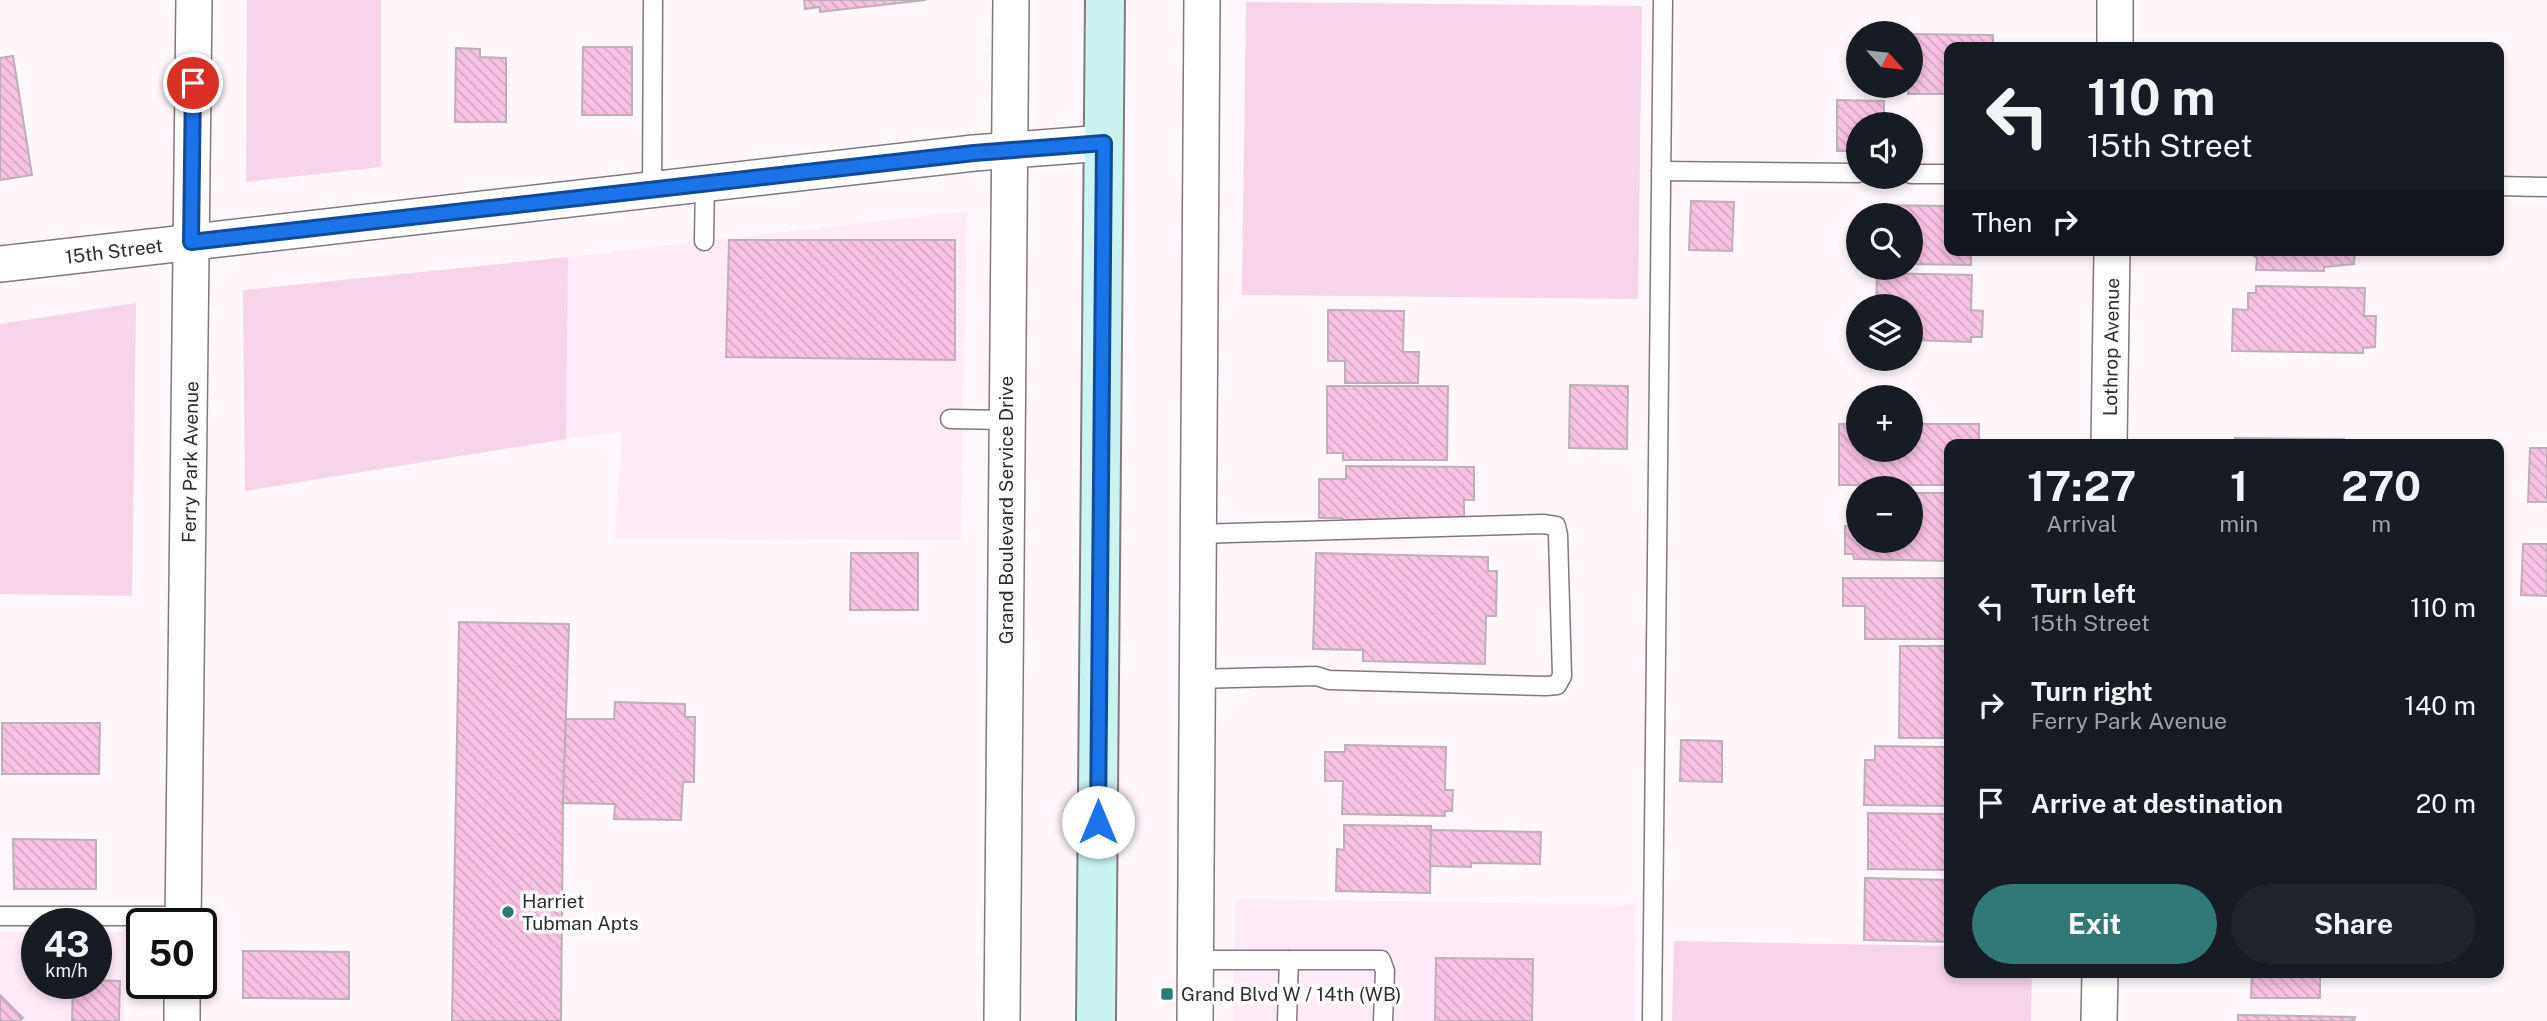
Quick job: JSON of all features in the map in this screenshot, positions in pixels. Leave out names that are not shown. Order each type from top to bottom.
[{"type":"main road","points":[[1096,1021],[1105,0]]},
{"type":"street","name":"Ferry Park Avenue","points":[[183,908],[194,0]]},
{"type":"street","name":"Grand Boulevard Service Drive","points":[[1002,1021],[1010,0]]},
{"type":"street","points":[[1195,1021],[1202,0]]},
{"type":"street","points":[[2115,0],[2115,42]]},
{"type":"street","name":"15th Street","points":[[0,264],[1009,149],[1104,143]]},
{"type":"street","name":"Lothrop Avenue","points":[[2109,439],[2112,256]]},
{"type":"street","points":[[2099,1021],[2100,978]]},
{"type":"street","points":[[182,999],[182,1021]]},
{"type":"lane","points":[[652,190],[653,0]]},
{"type":"lane","points":[[1652,1021],[1663,0]]},
{"type":"lane","points":[[1661,171],[1846,173]]},
{"type":"lane","points":[[1923,174],[1944,174]]},
{"type":"lane","points":[[704,241],[705,183]]},
{"type":"lane","points":[[2504,186],[2547,187]]},
{"type":"lane","points":[[950,419],[1006,420]]},
{"type":"lane","points":[[1196,679],[1316,676],[1329,680],[1546,686],[1557,685],[1562,676],[1556,526],[1543,524],[1197,534]]},
{"type":"lane","points":[[0,916],[126,919]]},
{"type":"lane","points":[[1195,960],[1381,960],[1385,971],[1383,1021]]},
{"type":"lane","points":[[1287,1021],[1289,960]]},
{"type":"shaded area","points":[[247,0],[381,0],[381,167],[246,182]]},
{"type":"shaded area","points":[[1246,2],[1642,6],[1638,299],[1242,295]]},
{"type":"shaded area","points":[[967,211],[961,540],[615,539],[622,432],[566,439],[568,257]]},
{"type":"shaded area","points":[[568,257],[566,439],[245,491],[243,290]]},
{"type":"shaded area","points":[[136,303],[132,596],[0,594],[0,324]]},
{"type":"shaded area","points":[[1235,899],[1636,905],[1634,1021],[1233,1021]]},
{"type":"shaded area","points":[[0,932],[21,932],[21,999],[112,999],[112,932],[124,932],[124,1021],[0,1021]]},
{"type":"shaded area","points":[[1674,941],[1944,946],[1944,978],[2032,978],[2031,1021],[1672,1021]]},
{"type":"building","points":[[804,0],[926,0],[820,12],[820,7],[805,9]]},
{"type":"building","points":[[1923,34],[1993,35],[1993,42],[1944,42],[1944,94],[1923,94]]},
{"type":"building","points":[[583,47],[632,47],[632,115],[582,115]]},
{"type":"building","points":[[456,48],[480,49],[480,57],[506,58],[506,122],[455,122]]},
{"type":"building","points":[[13,56],[32,175],[0,180],[0,58]]},
{"type":"building","points":[[1837,100],[1884,101],[1884,112],[1846,112],[1846,151],[1837,151]]},
{"type":"building","points":[[1691,201],[1734,202],[1732,251],[1689,250]]},
{"type":"building","points":[[1923,206],[1944,206],[1944,256],[1971,256],[1971,265],[1923,264]]},
{"type":"building","points":[[729,240],[955,240],[955,360],[726,357]]},
{"type":"building","points":[[2254,256],[2355,256],[2354,264],[2324,267],[2324,271],[2256,270],[2257,258]]},
{"type":"building","points":[[1923,274],[1972,275],[1971,310],[1983,311],[1982,337],[1971,337],[1971,342],[1923,340],[1923,294],[1876,294],[1877,280],[1923,280]]},
{"type":"building","points":[[2256,286],[2365,288],[2364,316],[2376,316],[2375,347],[2363,348],[2363,353],[2232,351],[2233,309],[2248,310],[2248,293],[2256,293]]},
{"type":"building","points":[[1328,310],[1404,311],[1403,352],[1419,352],[1418,383],[1345,383],[1345,361],[1328,361]]},
{"type":"building","points":[[1570,385],[1628,386],[1627,449],[1569,448]]},
{"type":"building","points":[[1327,386],[1448,386],[1447,460],[1343,460],[1343,453],[1327,453]]},
{"type":"building","points":[[1839,424],[1846,424],[1846,462],[1923,462],[1923,424],[1979,424],[1979,439],[1944,439],[1944,485],[1923,485],[1923,476],[1846,476],[1846,485],[1839,485]]},
{"type":"building","points":[[2235,438],[2344,439],[2235,439]]},
{"type":"building","points":[[2530,448],[2547,448],[2547,502],[2528,502]]},
{"type":"building","points":[[1346,466],[1474,467],[1474,500],[1464,500],[1464,523],[1342,523],[1342,518],[1319,518],[1319,479],[1346,479]]},
{"type":"building","points":[[1923,493],[1944,493],[1944,561],[1854,559],[1853,554],[1845,554],[1845,526],[1846,553],[1923,553]]},
{"type":"building","points":[[2523,544],[2547,544],[2547,596],[2521,595]]},
{"type":"building","points":[[851,553],[918,553],[918,610],[850,610]]},
{"type":"building","points":[[1316,553],[1488,557],[1488,571],[1497,571],[1496,616],[1486,616],[1485,664],[1363,661],[1363,650],[1313,649]]},
{"type":"building","points":[[1843,578],[1944,578],[1944,639],[1865,639],[1865,606],[1843,606]]},
{"type":"building","name":"Harriet Tubman Apts","points":[[459,622],[569,624],[563,803],[561,1021],[452,1021]]},
{"type":"building","points":[[1900,646],[1944,646],[1944,738],[1899,738]]},
{"type":"building","points":[[615,702],[685,704],[685,717],[695,717],[694,782],[683,782],[681,820],[614,819],[615,804],[563,803],[566,719],[614,719]]},
{"type":"building","points":[[2,723],[100,723],[99,774],[2,774]]},
{"type":"building","points":[[1681,740],[1722,741],[1722,782],[1680,781]]},
{"type":"building","points":[[1345,745],[1446,747],[1445,790],[1453,790],[1452,811],[1445,811],[1445,816],[1342,814],[1343,781],[1325,781],[1325,752],[1345,752]]},
{"type":"building","points":[[1875,746],[1944,747],[1944,806],[1864,805],[1865,760],[1875,760]]},
{"type":"building","points":[[1868,813],[1944,814],[1944,870],[1868,869]]},
{"type":"building","points":[[1344,825],[1431,826],[1430,893],[1336,891],[1337,849],[1344,850]]},
{"type":"building","points":[[1431,830],[1541,832],[1540,864],[1471,863],[1471,867],[1430,866]]},
{"type":"building","points":[[13,839],[96,840],[96,889],[14,889]]},
{"type":"building","points":[[1865,878],[1944,880],[1944,942],[1864,940]]},
{"type":"building","points":[[243,951],[349,952],[349,999],[243,998]]},
{"type":"building","points":[[1436,958],[1533,959],[1532,1021],[1435,1021]]},
{"type":"building","points":[[2252,978],[2320,978],[2320,998],[2251,998]]},
{"type":"building","points":[[112,981],[120,981],[119,1021],[72,1021],[73,999],[112,999]]},
{"type":"building","points":[[0,995],[23,1018],[19,1021],[0,1021]]},
{"type":"building","points":[[2238,1015],[2355,1017],[2354,1021],[2238,1021]]},
{"type":"place","name":"Harriet Tubman Apts","points":[[508,912]]},
{"type":"place","name":"Grand Blvd W / 14th (WB)","points":[[1167,994]]},
{"type":"route","points":[[193,83],[191,242],[1009,149],[1104,143],[1098,822]]}]
